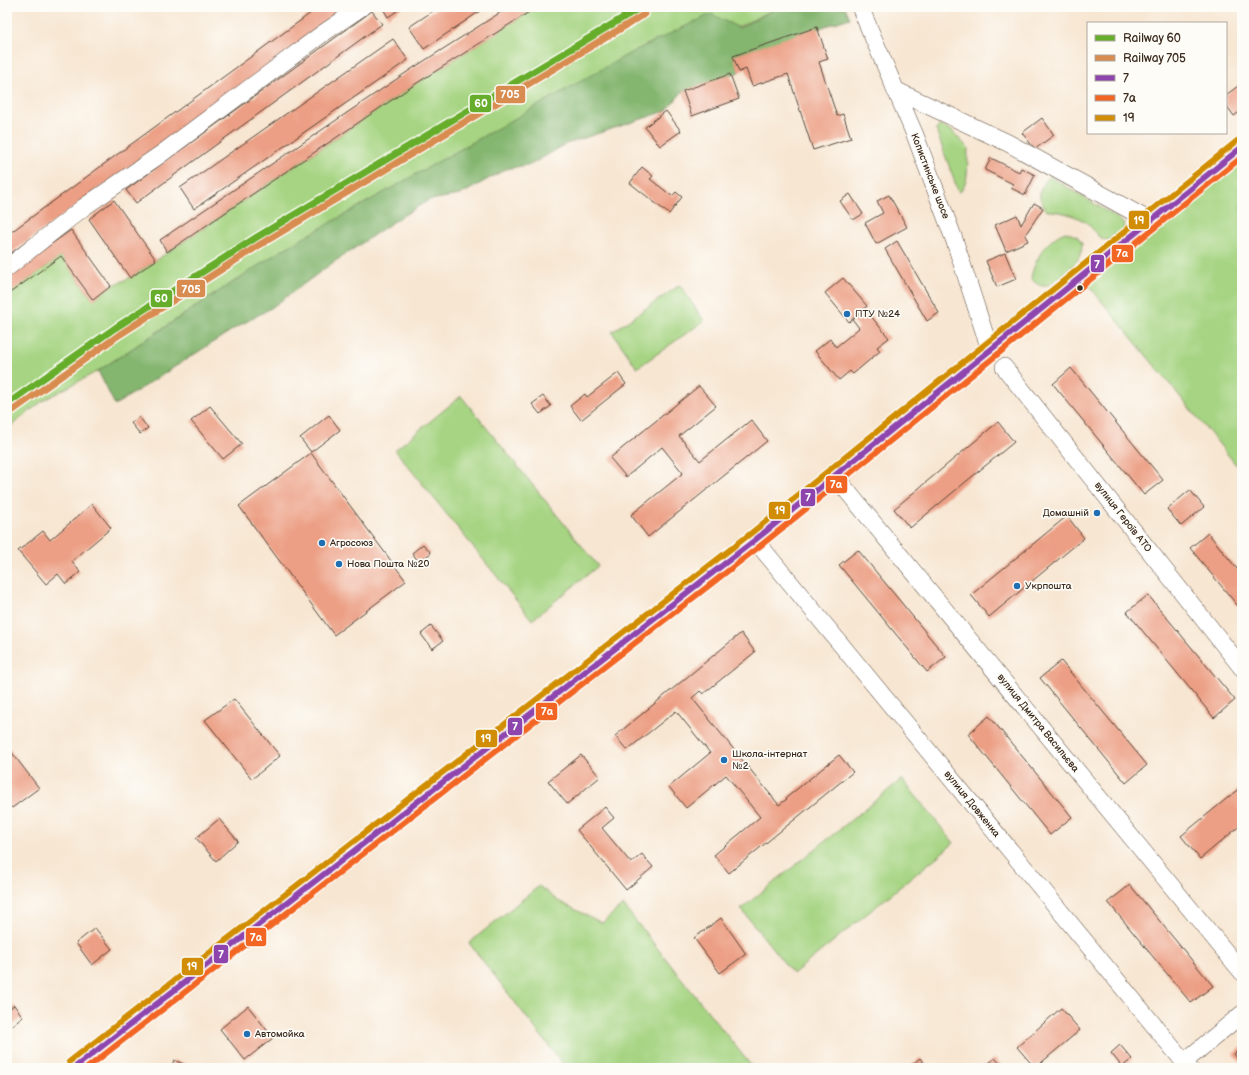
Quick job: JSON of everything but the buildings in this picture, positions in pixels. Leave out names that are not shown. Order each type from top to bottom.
[{"type":"street","points":[[7,268],[84,207],[161,154],[322,34],[362,7]]},
{"type":"street","name":"Копистинське шосе","points":[[860,7],[915,135],[954,239],[990,350]]},
{"type":"street","points":[[895,90],[1008,143],[1150,221]]},
{"type":"street","points":[[74,1068],[755,540],[1242,147]]},
{"type":"street","name":"вулиця Героїв АТО","points":[[1004,367],[1242,668]]},
{"type":"street","name":"вулиця Дмитра Васильєва","points":[[834,475],[1242,972]]},
{"type":"street","name":"вулиця Довженка","points":[[755,540],[1187,1065]]},
{"type":"street","points":[[1187,1065],[1242,1014]]},
{"type":"green space","points":[[537,7],[779,7],[282,250],[98,371],[44,400],[7,429],[7,295],[61,256],[93,300],[111,286],[130,278],[417,83]]},
{"type":"green space","points":[[779,7],[845,7],[850,18],[734,56],[739,72],[683,91],[666,111],[566,144],[532,164],[506,169],[460,195],[429,200],[399,218],[331,264],[271,308],[237,327],[115,405],[98,371],[282,250],[634,51],[711,14],[739,28]]},
{"type":"green space","points":[[940,125],[951,130],[968,148],[967,177],[960,192],[958,191],[936,130]]},
{"type":"green space","points":[[1242,155],[1242,472],[1085,281]]},
{"type":"green space","points":[[1049,176],[1116,217],[1124,224],[1124,229],[1108,240],[1102,239],[1087,223],[1077,217],[1064,213],[1047,211],[1041,200],[1040,193],[1042,186]]},
{"type":"green space","points":[[1066,232],[1078,237],[1082,244],[1079,257],[1067,271],[1052,283],[1044,286],[1038,285],[1031,278],[1035,264],[1048,244],[1059,235]]},
{"type":"green space","points":[[680,285],[704,321],[637,368],[612,332]]},
{"type":"green space","points":[[461,396],[598,566],[532,620],[395,450]]},
{"type":"green space","points":[[902,779],[954,843],[793,974],[741,909]]},
{"type":"green space","points":[[539,886],[558,901],[602,923],[623,905],[753,1068],[566,1068],[469,943]]},
{"type":"rail line","name":"60","points":[[7,404],[115,328],[257,237],[641,7]]},
{"type":"rail line","name":"705","points":[[12,411],[119,335],[261,244],[645,14]]},
{"type":"transit line","name":"19","points":[[69,1062],[750,534],[1237,141]]},
{"type":"transit line","name":"7","points":[[74,1068],[755,540],[1242,147]]},
{"type":"transit line","name":"7а","points":[[87,1068],[760,546],[1242,157]]},
{"type":"place","name":"ПТУ №24","points":[[847,314]]},
{"type":"place","name":"Домашній","points":[[1097,513]]},
{"type":"place","name":"Агросоюз","points":[[322,543]]},
{"type":"place","name":"Нова Пошта №20","points":[[339,564]]},
{"type":"place","name":"Укрпошта","points":[[1017,586]]},
{"type":"place","name":"Школа-інтернат №2","points":[[724,760]]},
{"type":"place","name":"Автомойка","points":[[247,1034]]}]
